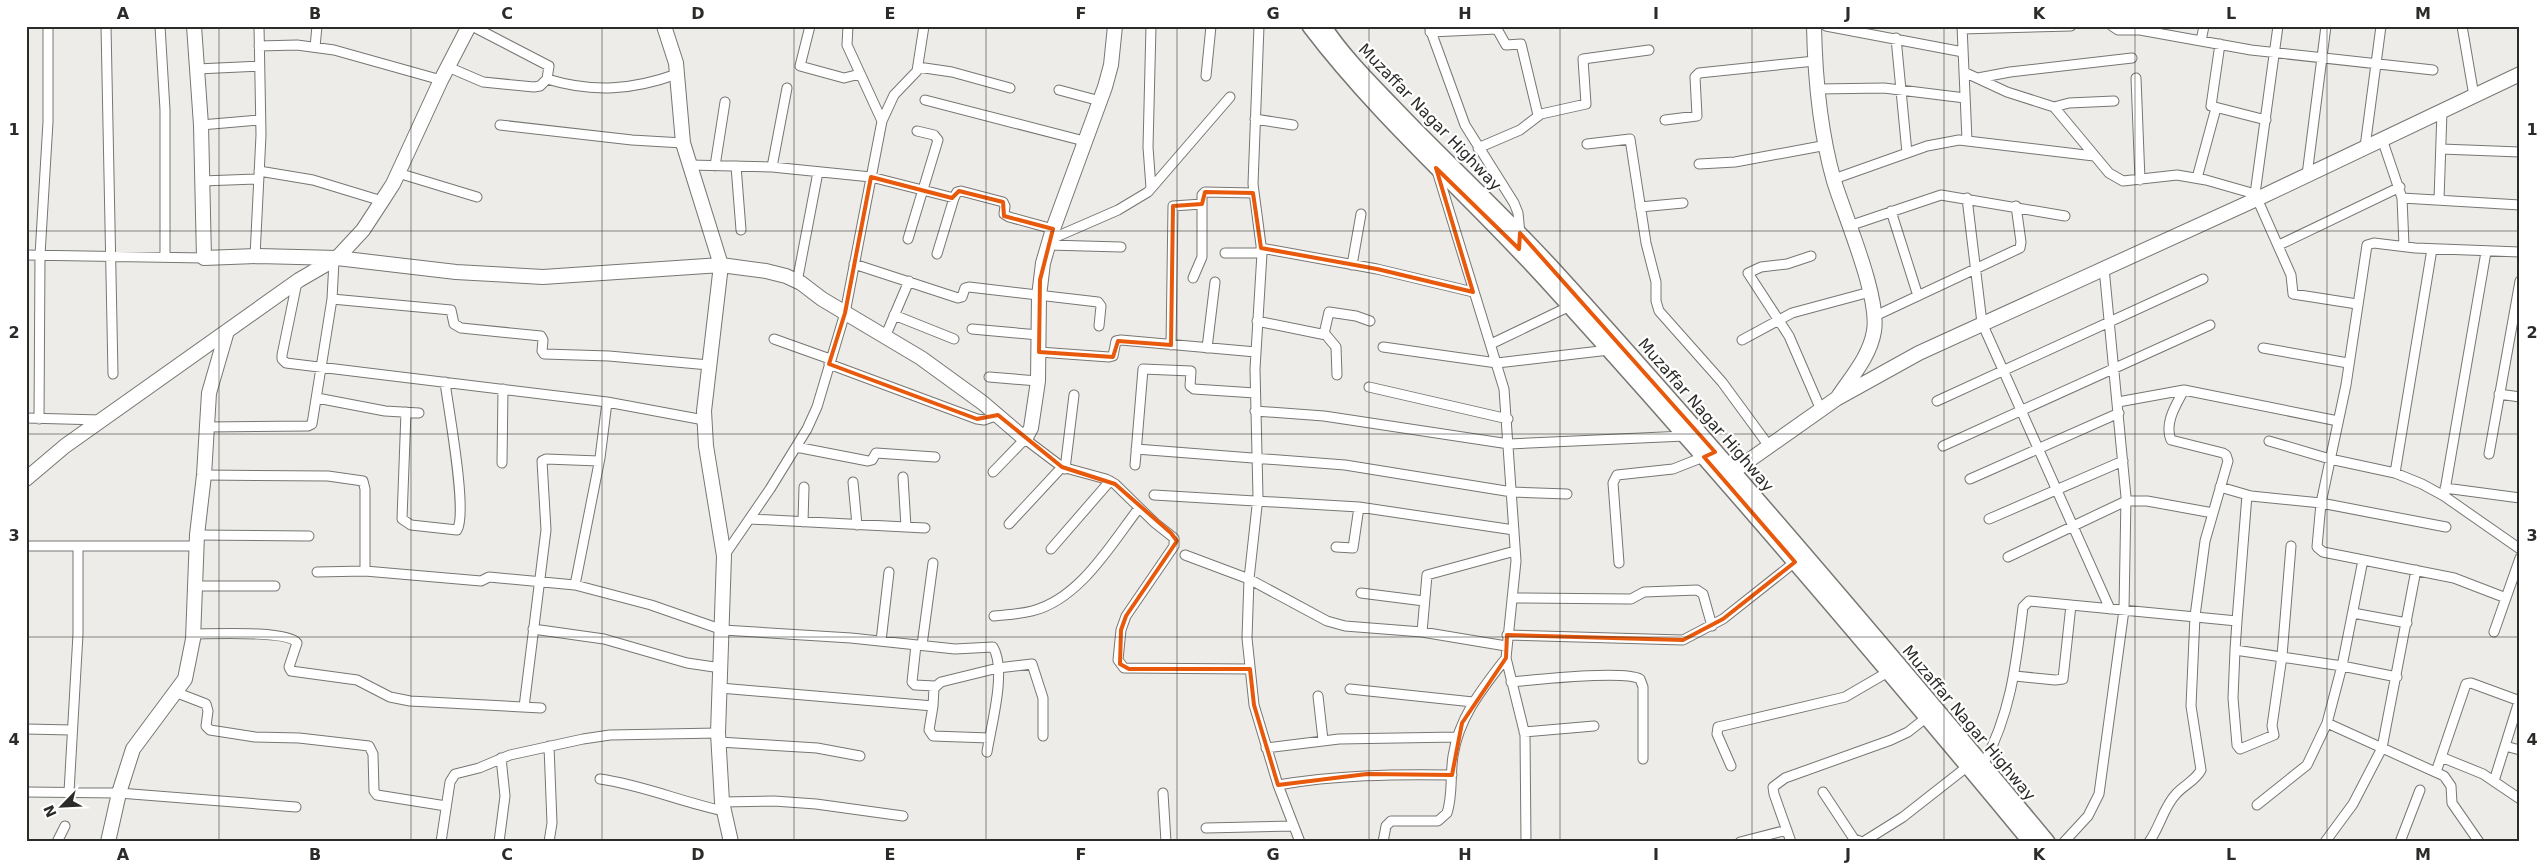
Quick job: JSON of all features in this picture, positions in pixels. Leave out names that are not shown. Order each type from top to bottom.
[{"type":"main road","name":"Muzaffar Nagar Highway","points":[[1310,26],[1363,93],[1519,249],[1685,436],[1710,454]]},
{"type":"main road","name":"Muzaffar Nagar Highway","points":[[1323,26],[1348,59],[1410,125],[1520,233],[1975,766],[2031,842]]},
{"type":"main road","name":"Muzaffar Nagar Highway","points":[[1728,475],[1795,562],[1926,717],[2046,842]]},
{"type":"street","points":[[40,418],[40,255],[48,122],[48,26]]},
{"type":"street","points":[[106,26],[113,374]]},
{"type":"street","points":[[160,26],[165,110],[165,257]]},
{"type":"street","points":[[194,26],[201,125],[204,258]]},
{"type":"street","points":[[255,256],[260,120],[259,26]]},
{"type":"street","points":[[315,47],[317,26]]},
{"type":"street","points":[[26,479],[103,420],[297,281],[336,260],[363,230],[382,201],[398,173],[441,80],[448,67],[471,26],[549,66],[547,79],[539,86],[494,84],[473,79],[448,67]]},
{"type":"street","points":[[664,26],[676,63],[683,143],[721,266],[704,420],[706,446],[724,556],[718,738],[723,806],[731,842]]},
{"type":"street","points":[[810,26],[800,66],[844,78],[860,74]]},
{"type":"street","points":[[848,26],[847,44],[882,121]]},
{"type":"street","points":[[724,556],[796,447],[817,407],[845,313],[882,121],[894,95],[912,77],[918,67],[924,26]]},
{"type":"street","points":[[993,472],[1025,439],[1030,428],[1038,381],[1040,280],[1050,238],[1084,140],[1100,102],[1111,65],[1115,26]]},
{"type":"street","points":[[1151,26],[1148,147],[1151,188]]},
{"type":"street","points":[[1206,76],[1211,26]]},
{"type":"street","points":[[1259,26],[1253,193],[1262,251],[1257,321],[1255,393],[1258,500],[1249,579],[1247,638],[1254,706],[1278,784],[1300,842]]},
{"type":"street","points":[[1814,26],[1815,61],[1827,145],[1834,179],[1870,292],[1875,316],[1871,345],[1863,362],[1836,399]]},
{"type":"street","points":[[1826,26],[1963,52]]},
{"type":"street","points":[[1967,140],[1962,28],[2071,26]]},
{"type":"street","points":[[2112,26],[2118,30],[2140,30],[2274,52],[2433,70]]},
{"type":"street","points":[[2201,41],[2204,26]]},
{"type":"street","points":[[2278,26],[2257,196],[2291,275],[2293,294],[2357,304]]},
{"type":"street","points":[[2307,175],[2326,26]]},
{"type":"street","points":[[2365,147],[2381,26]]},
{"type":"street","points":[[2462,26],[2474,96]]},
{"type":"street","points":[[1519,249],[1520,233],[1514,203],[1478,148],[1454,98],[1429,29],[1495,28],[1499,30],[1506,45],[1521,44],[1538,115]]},
{"type":"street","points":[[1896,38],[1907,153]]},
{"type":"street","points":[[2220,44],[2210,102],[2212,107],[2266,120]]},
{"type":"street","points":[[259,46],[315,47],[441,80]]},
{"type":"street","points":[[1478,148],[1520,130],[1538,115],[1586,104],[1583,59],[1649,50]]},
{"type":"street","points":[[1978,78],[2010,72],[2132,58]]},
{"type":"street","points":[[1666,120],[1697,116],[1695,77],[1699,73],[1815,61]]},
{"type":"street","points":[[197,69],[259,66]]},
{"type":"street","points":[[918,67],[967,75],[1010,88]]},
{"type":"street","points":[[1964,72],[2007,92],[2054,107],[2071,125],[2094,156],[2116,178],[2130,182],[2162,176],[2197,178],[2257,196]]},
{"type":"street","points":[[547,79],[582,87],[634,88],[677,74]]},
{"type":"street","points":[[1728,475],[1836,399],[1919,353],[2257,196],[2307,175],[2520,74]]},
{"type":"street","points":[[2136,78],[2140,180]]},
{"type":"street","points":[[772,167],[787,88]]},
{"type":"street","points":[[1819,88],[1901,90],[1965,98]]},
{"type":"street","points":[[1059,90],[1100,102]]},
{"type":"street","points":[[1050,238],[1118,210],[1151,188],[1230,97]]},
{"type":"street","points":[[925,100],[1084,140]]},
{"type":"street","points":[[2054,107],[2070,103],[2114,101]]},
{"type":"street","points":[[715,166],[725,102]]},
{"type":"street","points":[[2197,178],[2216,108]]},
{"type":"street","points":[[2439,200],[2442,111]]},
{"type":"street","points":[[1255,119],[1293,125]]},
{"type":"street","points":[[201,125],[260,120]]},
{"type":"street","points":[[500,125],[632,140],[683,143]]},
{"type":"street","points":[[908,239],[938,138],[934,134],[917,131]]},
{"type":"street","points":[[1587,144],[1630,139],[1659,311],[1722,382],[1769,446]]},
{"type":"street","points":[[2382,139],[2400,187],[2404,246]]},
{"type":"street","points":[[1834,179],[1945,141],[1967,140],[2094,156]]},
{"type":"street","points":[[1699,164],[1735,162],[1827,145]]},
{"type":"street","points":[[2441,149],[2520,152]]},
{"type":"street","points":[[690,165],[772,167],[871,177],[954,198]]},
{"type":"street","points":[[736,166],[741,230]]},
{"type":"street","points":[[1436,168],[1473,292],[1497,363],[1508,419],[1515,551],[1506,658],[1524,732],[1527,762],[1526,842]]},
{"type":"street","points":[[797,282],[818,172]]},
{"type":"street","points":[[398,173],[477,197]]},
{"type":"street","points":[[202,181],[258,175],[312,180],[382,201]]},
{"type":"street","points":[[2278,245],[2400,187]]},
{"type":"street","points":[[937,254],[954,198],[959,191],[1003,202],[1005,206],[1004,214],[1050,238],[1121,247]]},
{"type":"street","points":[[1193,278],[1202,257],[1202,194],[1205,192],[1253,193]]},
{"type":"street","points":[[1849,226],[1936,196],[1967,198],[2065,216]]},
{"type":"street","points":[[1967,198],[1982,323],[2110,609]]},
{"type":"street","points":[[2402,198],[2520,205]]},
{"type":"street","points":[[1640,207],[1684,203]]},
{"type":"street","points":[[1171,345],[1173,206],[1202,204]]},
{"type":"street","points":[[1875,316],[2020,248],[2021,242],[2016,206]]},
{"type":"street","points":[[1891,211],[1918,296]]},
{"type":"street","points":[[1352,265],[1361,214]]},
{"type":"street","points":[[2506,598],[2454,578],[2318,549],[2322,503],[2338,421],[2367,245],[2374,243],[2432,249],[2520,252]]},
{"type":"street","points":[[2395,473],[2432,249]]},
{"type":"street","points":[[1225,253],[1262,251],[1352,265],[1473,292]]},
{"type":"street","points":[[2444,492],[2486,252]]},
{"type":"street","points":[[26,255],[204,258],[255,256],[336,260],[456,272],[543,277],[721,266],[766,271],[797,282],[921,358],[998,415],[1025,439],[1064,468],[1110,481],[1155,523],[1171,534],[1176,542],[1126,616],[1121,630],[1118,660],[1120,664],[1130,669],[1250,670]]},
{"type":"street","points":[[1811,256],[1787,264],[1761,267],[1748,273],[1798,354],[1821,410]]},
{"type":"street","points":[[206,428],[308,426],[314,421],[336,260]]},
{"type":"street","points":[[854,264],[958,298],[962,297],[965,288],[968,287],[1099,302],[1099,326]]},
{"type":"street","points":[[2064,842],[2088,816],[2099,794],[2124,610],[2126,501],[2104,268]]},
{"type":"street","points":[[1937,400],[2203,279]]},
{"type":"street","points":[[297,281],[282,360],[286,363],[607,402],[704,420]]},
{"type":"street","points":[[885,337],[909,281]]},
{"type":"street","points":[[2489,454],[2520,281]]},
{"type":"street","points":[[1207,348],[1215,282]]},
{"type":"street","points":[[1742,340],[1792,312],[1870,292]]},
{"type":"street","points":[[332,299],[451,310],[454,324],[461,328],[541,336],[544,354],[609,356],[709,364]]},
{"type":"street","points":[[1491,344],[1570,306]]},
{"type":"street","points":[[1324,334],[1329,312],[1356,316],[1370,322]]},
{"type":"street","points":[[894,315],[954,339]]},
{"type":"street","points":[[1257,321],[1324,334],[1336,347],[1337,375]]},
{"type":"street","points":[[1943,446],[2210,324]]},
{"type":"street","points":[[972,329],[1039,335]]},
{"type":"street","points":[[108,842],[119,793],[133,749],[187,675],[193,634],[197,540],[204,475],[206,428],[211,386],[227,332]]},
{"type":"street","points":[[774,339],[977,419],[984,420],[998,415]]},
{"type":"street","points":[[1038,352],[1109,357],[1113,356],[1115,344],[1118,340],[1256,352]]},
{"type":"street","points":[[1383,347],[1497,363],[1609,350]]},
{"type":"street","points":[[2263,348],[2348,363]]},
{"type":"street","points":[[1135,465],[1143,370],[1145,368],[1192,371],[1190,386],[1194,390],[1255,393]]},
{"type":"street","points":[[989,377],[1038,381]]},
{"type":"street","points":[[406,412],[402,519],[411,525],[457,530],[460,526],[460,512],[457,475],[445,382]]},
{"type":"street","points":[[1369,387],[1508,419]]},
{"type":"street","points":[[502,463],[503,389]]},
{"type":"street","points":[[2118,402],[2184,390],[2338,421]]},
{"type":"street","points":[[2149,842],[2168,803],[2177,792],[2198,776],[2201,770],[2191,706],[2195,616],[2200,564],[2228,461],[2226,454],[2173,441],[2170,438],[2172,412],[2184,390]]},
{"type":"street","points":[[2499,394],[2520,397]]},
{"type":"street","points":[[1009,524],[1064,468],[1074,395]]},
{"type":"street","points":[[317,398],[419,413]]},
{"type":"street","points":[[575,585],[599,461],[607,402]]},
{"type":"street","points":[[1255,411],[1324,416],[1509,444],[1685,436]]},
{"type":"street","points":[[1970,479],[2119,413]]},
{"type":"street","points":[[26,418],[103,420]]},
{"type":"street","points":[[2269,441],[2330,459],[2395,473],[2444,492],[2520,549]]},
{"type":"street","points":[[796,447],[868,461],[872,460],[876,453],[935,457]]},
{"type":"street","points":[[1136,448],[1345,464],[1512,492],[1567,494]]},
{"type":"street","points":[[1618,563],[1613,483],[1617,476],[1673,469],[1710,454]]},
{"type":"street","points":[[524,707],[546,530],[542,461],[546,458],[599,461]]},
{"type":"street","points":[[1989,519],[2123,461]]},
{"type":"street","points":[[204,475],[328,476],[363,481],[365,489],[365,571]]},
{"type":"street","points":[[903,478],[906,527]]},
{"type":"street","points":[[1051,549],[1110,481]]},
{"type":"street","points":[[853,482],[857,525]]},
{"type":"street","points":[[803,522],[804,487]]},
{"type":"street","points":[[2220,488],[2247,495],[2322,503],[2446,527]]},
{"type":"street","points":[[2444,492],[2520,498]]},
{"type":"street","points":[[1154,495],[1359,507],[1514,530]]},
{"type":"street","points":[[2247,495],[2233,698],[2237,746],[2240,749],[2274,735],[2274,712],[2282,656],[2291,546]]},
{"type":"street","points":[[2008,557],[2126,501],[2147,501],[2213,513]]},
{"type":"street","points":[[1336,547],[1352,548],[1354,546],[1359,507]]},
{"type":"street","points":[[994,616],[1033,611],[1052,603],[1090,571],[1139,508]]},
{"type":"street","points":[[750,519],[925,528]]},
{"type":"street","points":[[26,546],[78,546],[310,536]]},
{"type":"street","points":[[69,792],[71,730],[78,634],[78,546]]},
{"type":"street","points":[[1422,632],[1425,578],[1430,573],[1515,551]]},
{"type":"street","points":[[1185,556],[1249,579],[1327,621],[1344,626],[1422,632],[1506,646]]},
{"type":"street","points":[[2494,632],[2520,558]]},
{"type":"street","points":[[2257,805],[2307,765],[2327,723],[2342,666],[2363,560]]},
{"type":"street","points":[[1507,635],[1683,640],[1712,626],[1748,601],[1795,562]]},
{"type":"street","points":[[933,563],[912,682],[916,685],[935,686],[941,682],[998,668],[1032,664],[1035,667],[1043,698],[1043,736]]},
{"type":"street","points":[[2326,842],[2353,804],[2382,748],[2416,570]]},
{"type":"street","points":[[317,572],[365,571],[458,580],[480,581],[489,577],[539,581],[575,585],[651,605],[723,630],[881,641],[954,649],[993,647],[998,668],[997,694],[987,752]]},
{"type":"street","points":[[881,641],[889,572]]},
{"type":"street","points":[[195,586],[275,586]]},
{"type":"street","points":[[1512,598],[1631,599],[1644,592],[1697,590],[1703,594],[1712,626]]},
{"type":"street","points":[[1361,593],[1424,601]]},
{"type":"street","points":[[1823,792],[1854,839],[1862,842],[1903,817],[1975,766],[1996,740],[2005,717],[2015,676],[2025,604],[2036,602],[2237,621]]},
{"type":"street","points":[[2015,676],[2063,679],[2071,605]]},
{"type":"street","points":[[2353,613],[2406,623]]},
{"type":"street","points":[[533,629],[604,639],[687,663],[721,668]]},
{"type":"street","points":[[193,634],[270,635],[290,638],[298,643],[289,667],[291,671],[357,680],[390,697],[448,704],[541,708]]},
{"type":"street","points":[[2235,650],[2342,666],[2396,677]]},
{"type":"street","points":[[1383,842],[1386,826],[1391,821],[1425,822],[1444,818],[1450,807],[1457,737],[1473,702],[1506,658]]},
{"type":"street","points":[[1731,766],[1717,734],[1718,727],[1845,697],[1888,672]]},
{"type":"street","points":[[1511,682],[1577,676],[1625,676],[1640,679],[1643,687],[1643,759]]},
{"type":"street","points":[[2436,772],[2466,684],[2471,683],[2520,700],[2494,781]]},
{"type":"street","points":[[935,686],[929,730],[933,736],[989,738]]},
{"type":"street","points":[[720,688],[933,706]]},
{"type":"street","points":[[1350,688],[1473,702]]},
{"type":"street","points":[[175,692],[206,704],[208,711],[206,726],[210,730],[255,737],[298,738],[369,746],[373,754],[374,791],[377,796],[446,806]]},
{"type":"street","points":[[1318,696],[1322,740]]},
{"type":"street","points":[[1791,842],[1774,794],[1773,787],[1776,784],[1784,778],[1892,740],[1908,732],[1926,717]]},
{"type":"street","points":[[2327,723],[2436,772],[2449,781],[2452,803],[2480,842]]},
{"type":"street","points":[[1524,732],[1594,726]]},
{"type":"street","points":[[26,729],[71,730]]},
{"type":"street","points":[[441,842],[446,806],[454,775],[479,768],[501,758],[549,746],[610,735],[718,738],[817,748],[860,756]]},
{"type":"street","points":[[1266,748],[1322,740],[1457,737]]},
{"type":"street","points":[[549,746],[552,823],[549,842]]},
{"type":"street","points":[[2505,746],[2520,750]]},
{"type":"street","points":[[2441,757],[2494,781],[2520,799]]},
{"type":"street","points":[[499,842],[506,796],[501,758]]},
{"type":"street","points":[[1278,784],[1367,774],[1452,775]]},
{"type":"street","points":[[600,779],[637,785],[682,801],[723,806],[774,801],[816,804],[902,816]]},
{"type":"street","points":[[2400,842],[2420,790]]},
{"type":"street","points":[[26,792],[119,793],[296,807]]},
{"type":"street","points":[[1163,793],[1166,842]]},
{"type":"street","points":[[57,842],[65,826]]},
{"type":"street","points":[[1206,828],[1294,826]]},
{"type":"street","points":[[1740,842],[1787,830]]},
{"type":"highlighted area","points":[[1436,168],[1519,249],[1520,233],[1715,452],[1704,457],[1795,562],[1723,619],[1683,640],[1507,635],[1506,658],[1462,723],[1452,775],[1367,774],[1278,785],[1254,705],[1250,669],[1129,669],[1120,664],[1121,630],[1126,616],[1177,541],[1171,533],[1115,484],[1062,467],[998,415],[977,419],[829,364],[845,313],[871,177],[952,198],[959,191],[1003,202],[1004,216],[1053,229],[1040,280],[1039,352],[1113,357],[1118,341],[1171,345],[1173,206],[1202,204],[1205,192],[1253,193],[1261,248],[1377,269],[1473,292]]}]
